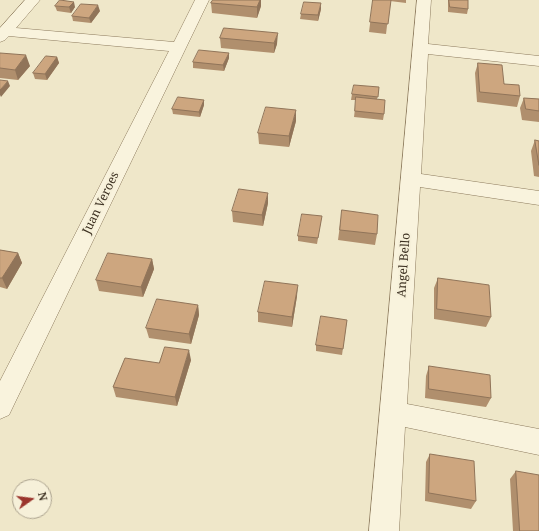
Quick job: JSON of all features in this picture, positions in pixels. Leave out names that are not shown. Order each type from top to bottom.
[{"type":"street","points":[[2,34],[33,0]]},
{"type":"street","name":"Juan Veroes","points":[[0,407],[202,0]]},
{"type":"street","name":"Angel Bello","points":[[384,531],[424,0]]},
{"type":"street","points":[[2,34],[179,47]]},
{"type":"street","points":[[420,48],[539,61]]},
{"type":"street","points":[[411,179],[539,198]]},
{"type":"street","points":[[393,413],[539,442]]},
{"type":"building","points":[[60,0],[74,2],[69,7],[55,6]]},
{"type":"building","points":[[213,0],[260,0],[257,7],[211,3]]},
{"type":"building","points":[[373,0],[391,0],[388,24],[370,22]]},
{"type":"building","points":[[449,0],[468,0],[468,9],[450,7]]},
{"type":"building","points":[[304,2],[321,3],[318,15],[301,14]]},
{"type":"building","points":[[81,4],[98,5],[89,18],[72,16]]},
{"type":"building","points":[[224,28],[278,33],[274,43],[220,38]]},
{"type":"building","points":[[199,50],[229,53],[223,65],[193,62]]},
{"type":"building","points":[[0,53],[26,55],[15,70],[0,68]]},
{"type":"building","points":[[46,56],[57,57],[45,74],[33,73]]},
{"type":"building","points":[[478,63],[502,65],[504,84],[519,85],[520,96],[480,92]]},
{"type":"building","points":[[0,80],[8,81],[0,90]]},
{"type":"building","points":[[354,85],[379,87],[378,97],[352,94]]},
{"type":"building","points":[[178,97],[204,100],[199,112],[172,109]]},
{"type":"building","points":[[356,97],[385,100],[384,114],[355,111]]},
{"type":"building","points":[[524,98],[539,99],[539,111],[526,109]]},
{"type":"building","points":[[266,107],[296,110],[289,136],[258,133]]},
{"type":"building","points":[[535,140],[539,141],[539,165]]},
{"type":"building","points":[[239,189],[268,193],[262,215],[232,211]]},
{"type":"building","points":[[342,210],[378,215],[377,234],[340,230]]},
{"type":"building","points":[[302,214],[322,216],[318,238],[298,236]]},
{"type":"building","points":[[0,250],[18,253],[2,278],[0,278]]},
{"type":"building","points":[[108,253],[152,259],[141,287],[96,280]]},
{"type":"building","points":[[438,278],[489,285],[491,317],[437,309]]},
{"type":"building","points":[[265,281],[298,285],[292,317],[258,312]]},
{"type":"building","points":[[157,299],[198,305],[189,334],[146,328]]},
{"type":"building","points":[[321,316],[347,320],[343,349],[316,345]]},
{"type":"building","points":[[165,347],[189,350],[175,397],[113,387],[125,358],[159,363]]},
{"type":"building","points":[[429,366],[490,375],[491,398],[429,389]]},
{"type":"building","points":[[430,454],[474,461],[476,501],[429,493]]},
{"type":"building","points":[[516,471],[539,475],[539,531],[520,531]]}]
